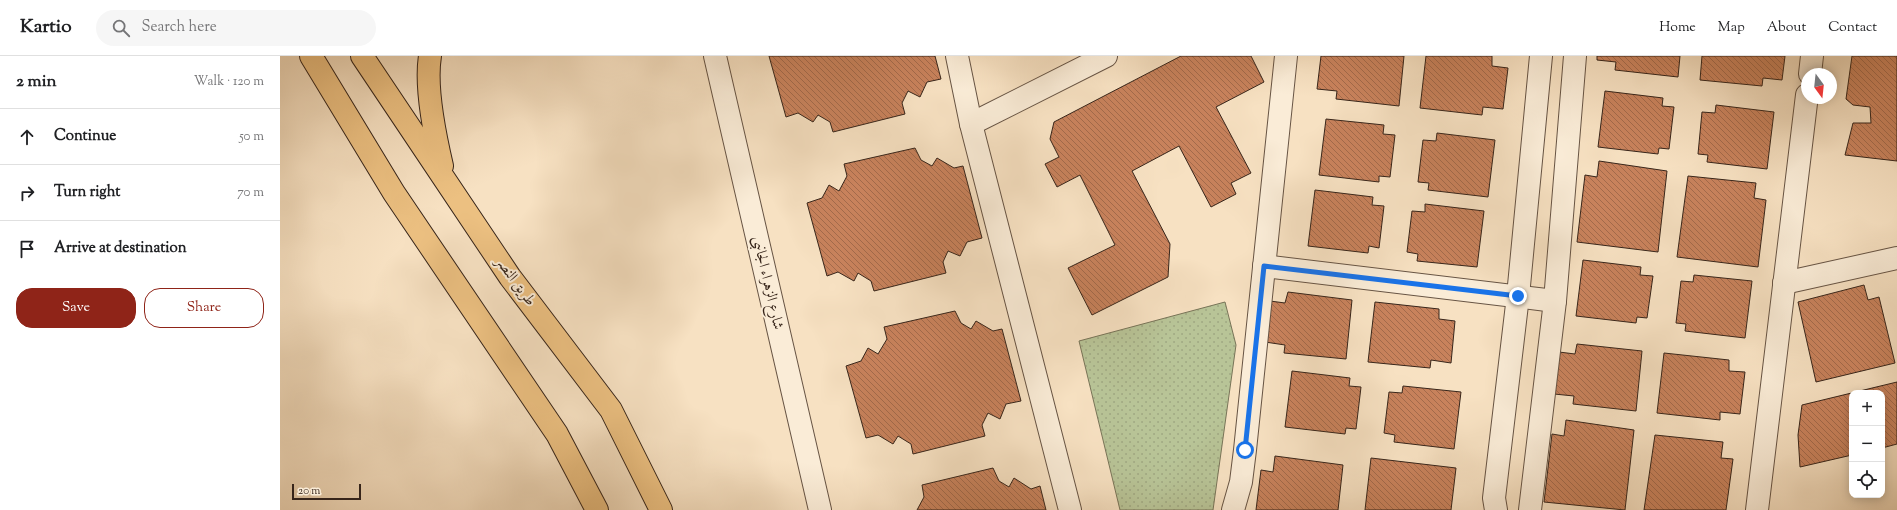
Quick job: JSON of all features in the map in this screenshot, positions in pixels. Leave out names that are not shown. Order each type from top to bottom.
[{"type":"highway","name":"طريق النصر","points":[[362,56],[510,277],[611,410],[662,510]]},
{"type":"highway","points":[[430,56],[430,93],[444,177]]},
{"type":"highway","points":[[311,59],[394,193],[557,434],[597,510]]},
{"type":"street","name":"شارع الزهراء الجانبى","points":[[715,56],[820,510]]},
{"type":"street","points":[[957,56],[971,124],[1070,510]]},
{"type":"street","points":[[971,124],[1106,56]]},
{"type":"street","points":[[1233,510],[1242,474],[1286,56]]},
{"type":"street","points":[[1496,510],[1494,498],[1518,296],[1542,56]]},
{"type":"street","points":[[1530,510],[1555,301],[1575,56]]},
{"type":"street","points":[[1811,68],[1812,56]]},
{"type":"street","points":[[1757,510],[1806,104]]},
{"type":"street","points":[[1784,283],[1897,258]]},
{"type":"street","points":[[1264,266],[1555,301]]},
{"type":"green space","points":[[1225,302],[1236,345],[1213,510],[1120,510],[1079,341]]},
{"type":"building","points":[[769,56],[935,56],[941,79],[927,82],[920,97],[908,91],[902,103],[905,114],[833,132],[830,122],[818,115],[813,122],[798,113],[786,117]]},
{"type":"building","points":[[1181,56],[1251,56],[1264,82],[1216,107],[1251,173],[1231,183],[1236,194],[1211,207],[1179,146],[1132,171],[1170,244],[1168,277],[1092,315],[1068,268],[1115,245],[1080,175],[1057,187],[1045,164],[1059,157],[1050,139],[1054,122]]},
{"type":"building","points":[[1321,56],[1404,56],[1399,106],[1336,99],[1337,91],[1317,89]]},
{"type":"building","points":[[1426,56],[1492,56],[1492,66],[1508,68],[1503,109],[1483,107],[1482,115],[1420,108]]},
{"type":"building","points":[[1597,56],[1680,56],[1678,77],[1615,70],[1616,62],[1597,60]]},
{"type":"building","points":[[1702,56],[1785,56],[1782,80],[1763,78],[1762,86],[1700,80]]},
{"type":"building","points":[[1852,56],[1897,56],[1897,161],[1845,155],[1853,123],[1871,123],[1870,107],[1853,105],[1846,99]]},
{"type":"building","points":[[1605,91],[1663,98],[1662,106],[1674,107],[1669,149],[1659,148],[1658,154],[1598,147]]},
{"type":"building","points":[[1716,105],[1774,112],[1767,169],[1707,162],[1708,155],[1698,154],[1702,112],[1715,113]]},
{"type":"building","points":[[1326,119],[1384,125],[1383,134],[1395,135],[1390,177],[1379,176],[1379,182],[1319,175]]},
{"type":"building","points":[[1437,133],[1495,140],[1488,197],[1428,190],[1429,183],[1418,182],[1423,140],[1436,141]]},
{"type":"building","points":[[915,148],[921,160],[932,166],[937,158],[954,168],[963,166],[982,238],[967,242],[960,256],[948,251],[943,262],[946,273],[874,291],[871,281],[858,273],[854,281],[838,272],[827,276],[807,203],[822,198],[829,185],[839,191],[847,176],[844,164]]},
{"type":"building","points":[[1599,161],[1667,171],[1658,252],[1577,242],[1585,175],[1597,177]]},
{"type":"building","points":[[1688,176],[1756,183],[1754,198],[1766,200],[1758,267],[1677,257]]},
{"type":"building","points":[[1315,190],[1373,197],[1372,205],[1384,206],[1379,248],[1369,246],[1368,253],[1308,246]]},
{"type":"building","points":[[1425,204],[1484,211],[1477,267],[1417,261],[1418,254],[1407,252],[1412,211],[1425,212]]},
{"type":"building","points":[[1583,260],[1641,267],[1640,275],[1653,276],[1647,318],[1637,317],[1636,323],[1576,316]]},
{"type":"building","points":[[1694,275],[1752,281],[1745,338],[1685,331],[1686,324],[1676,323],[1681,281],[1693,282]]},
{"type":"building","points":[[1864,285],[1868,300],[1879,297],[1895,363],[1816,382],[1798,302]]},
{"type":"building","points":[[1288,292],[1352,300],[1346,359],[1284,353],[1285,345],[1265,342],[1270,301],[1285,303]]},
{"type":"building","points":[[1375,302],[1439,309],[1439,319],[1455,321],[1451,363],[1431,360],[1430,368],[1368,362]]},
{"type":"building","points":[[955,311],[961,323],[971,329],[976,321],[993,331],[1002,329],[1021,401],[1006,404],[1000,419],[988,413],[982,425],[985,436],[913,454],[911,444],[898,436],[893,444],[878,435],[866,438],[846,366],[861,361],[868,348],[878,354],[887,339],[884,327]]},
{"type":"building","points":[[1577,344],[1642,351],[1636,411],[1573,404],[1574,396],[1554,394],[1559,352],[1575,354]]},
{"type":"building","points":[[1664,353],[1729,360],[1729,371],[1745,372],[1740,414],[1720,412],[1720,420],[1657,413]]},
{"type":"building","points":[[1292,371],[1350,378],[1349,386],[1361,387],[1356,429],[1346,428],[1345,434],[1285,427]]},
{"type":"building","points":[[1897,382],[1897,444],[1885,447],[1885,390],[1864,390]]},
{"type":"building","points":[[1403,386],[1461,392],[1454,449],[1394,442],[1395,435],[1384,433],[1389,392],[1402,393]]},
{"type":"building","points":[[1849,394],[1849,456],[1800,467],[1798,435],[1802,405]]},
{"type":"building","points":[[1566,420],[1634,430],[1625,510],[1544,502],[1552,434],[1564,436]]},
{"type":"building","points":[[1655,435],[1723,442],[1721,458],[1733,459],[1726,510],[1644,510]]},
{"type":"building","points":[[1275,456],[1343,465],[1338,510],[1256,510],[1261,470],[1273,472]]},
{"type":"building","points":[[1371,458],[1456,468],[1451,510],[1365,510]]},
{"type":"building","points":[[993,468],[999,481],[1009,487],[1014,478],[1031,489],[1040,486],[1046,510],[917,510],[924,497],[922,485]]},
{"type":"route","points":[[1245,450],[1264,266],[1518,296]]}]
